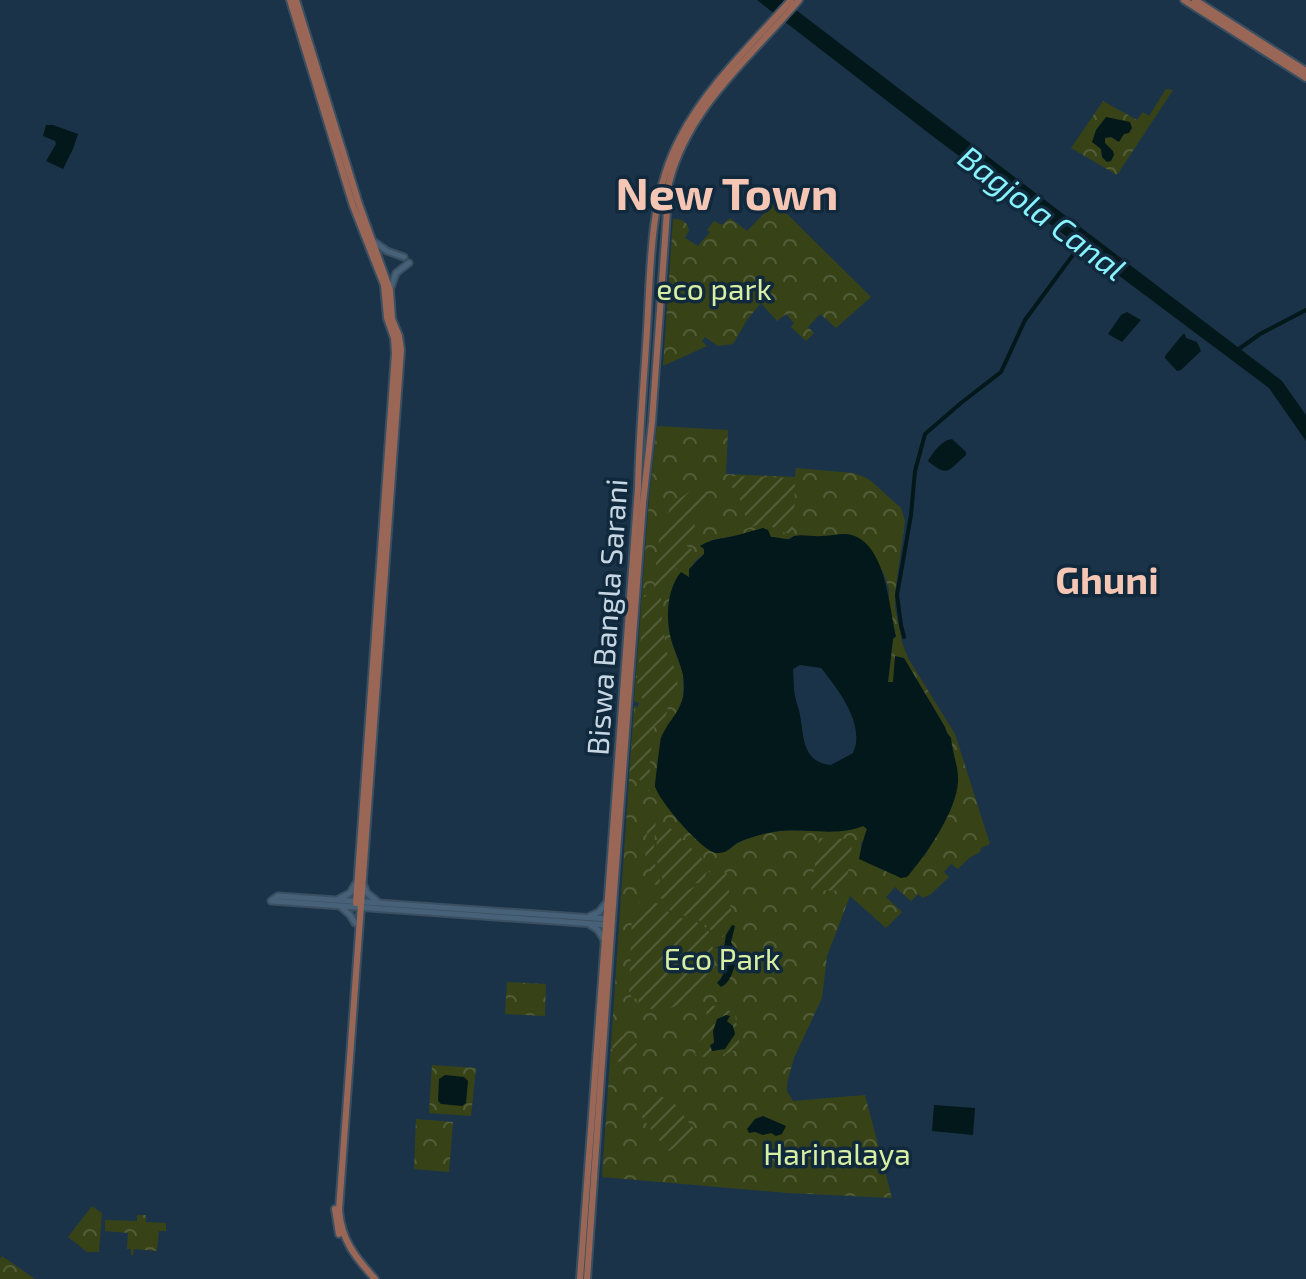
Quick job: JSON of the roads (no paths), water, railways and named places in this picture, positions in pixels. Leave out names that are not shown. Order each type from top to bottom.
[{"type":"main road","points":[[293,0],[390,290],[392,319],[399,336],[401,367],[335,1213],[345,1249],[372,1279]]},
{"type":"main road","points":[[293,0],[353,206],[384,285],[387,318],[394,338],[360,881],[379,906]]},
{"type":"main road","points":[[1184,0],[1306,78]]},
{"type":"main road","points":[[1195,0],[1306,71]]},
{"type":"main road","name":"Biswa Bangla Sarani","points":[[580,1279],[601,970],[609,922],[608,899],[655,218],[666,172],[691,118],[712,89],[794,1]]},
{"type":"main road","name":"Biswa Bangla Sarani","points":[[587,1279],[609,922],[652,422],[666,197],[681,146],[699,113],[771,32],[777,20]]},
{"type":"main road","points":[[372,240],[387,251],[404,257]]},
{"type":"main road","points":[[390,290],[396,273],[409,263]]},
{"type":"main road","points":[[336,903],[360,881]]},
{"type":"main road","points":[[587,921],[599,912],[608,899]]},
{"type":"main road","points":[[273,901],[609,922]]},
{"type":"main road","points":[[336,903],[357,925]]},
{"type":"main road","points":[[357,925],[379,906]]},
{"type":"main road","points":[[587,921],[601,934],[605,945]]},
{"type":"water","name":"Bagjola Canal","points":[[757,0],[783,0],[1282,381],[1306,415],[1306,441],[1269,388],[935,138]]},
{"type":"water","points":[[1106,117],[1130,122],[1132,128],[1119,142],[1111,137],[1105,138],[1114,155],[1107,162],[1102,157],[1101,149],[1092,142]]},
{"type":"water","points":[[46,125],[78,134],[63,169],[46,161],[56,144],[43,136]]},
{"type":"water","points":[[1127,312],[1141,320],[1122,342],[1108,334],[1121,315]]},
{"type":"water","points":[[1183,334],[1197,342],[1201,351],[1177,371],[1165,356]]},
{"type":"water","points":[[952,439],[966,455],[952,468],[940,470],[928,461],[941,444]]},
{"type":"water","name":"Eco Park","points":[[763,528],[768,530],[771,537],[786,539],[798,535],[846,534],[859,538],[878,560],[896,636],[893,639],[888,682],[893,682],[895,656],[904,658],[951,738],[958,777],[956,794],[946,819],[907,877],[901,878],[859,859],[867,829],[863,826],[843,831],[774,832],[747,839],[725,852],[716,853],[701,844],[681,824],[655,786],[661,738],[681,703],[684,689],[683,673],[669,630],[668,609],[672,589],[681,572],[689,577],[689,569],[704,554],[700,546]],"holes":[[[800,665],[821,668],[848,708],[856,731],[853,753],[831,765],[814,759],[806,747],[794,689],[793,669]]]},
{"type":"water","points":[[732,925],[735,926],[731,942],[739,958],[730,978],[721,987],[717,983],[731,955],[725,948],[715,948],[724,946]]},
{"type":"water","points":[[730,1016],[727,1021],[733,1026],[735,1034],[725,1049],[712,1051],[710,1045],[714,1043],[713,1031],[717,1019]]},
{"type":"water","points":[[445,1075],[464,1077],[468,1081],[466,1103],[462,1106],[438,1101],[439,1079]]},
{"type":"water","points":[[934,1105],[975,1108],[973,1135],[932,1131]]},
{"type":"water","points":[[763,1116],[786,1126],[782,1134],[749,1133],[747,1129],[755,1119]]},
{"type":"waterway","name":"Bagjola Canal","points":[[904,637],[897,595],[915,471],[925,434],[1001,372],[1025,320],[1081,244]]},
{"type":"waterway","points":[[1236,351],[1260,334],[1306,310]]},
{"type":"district","name":"New Town","points":[[727,191]]},
{"type":"district","name":"Ghuni","points":[[1107,579]]},
{"type":"park label","name":"eco park","points":[[714,288]]},
{"type":"park label","name":"Harinalaya","points":[[837,1153]]}]
